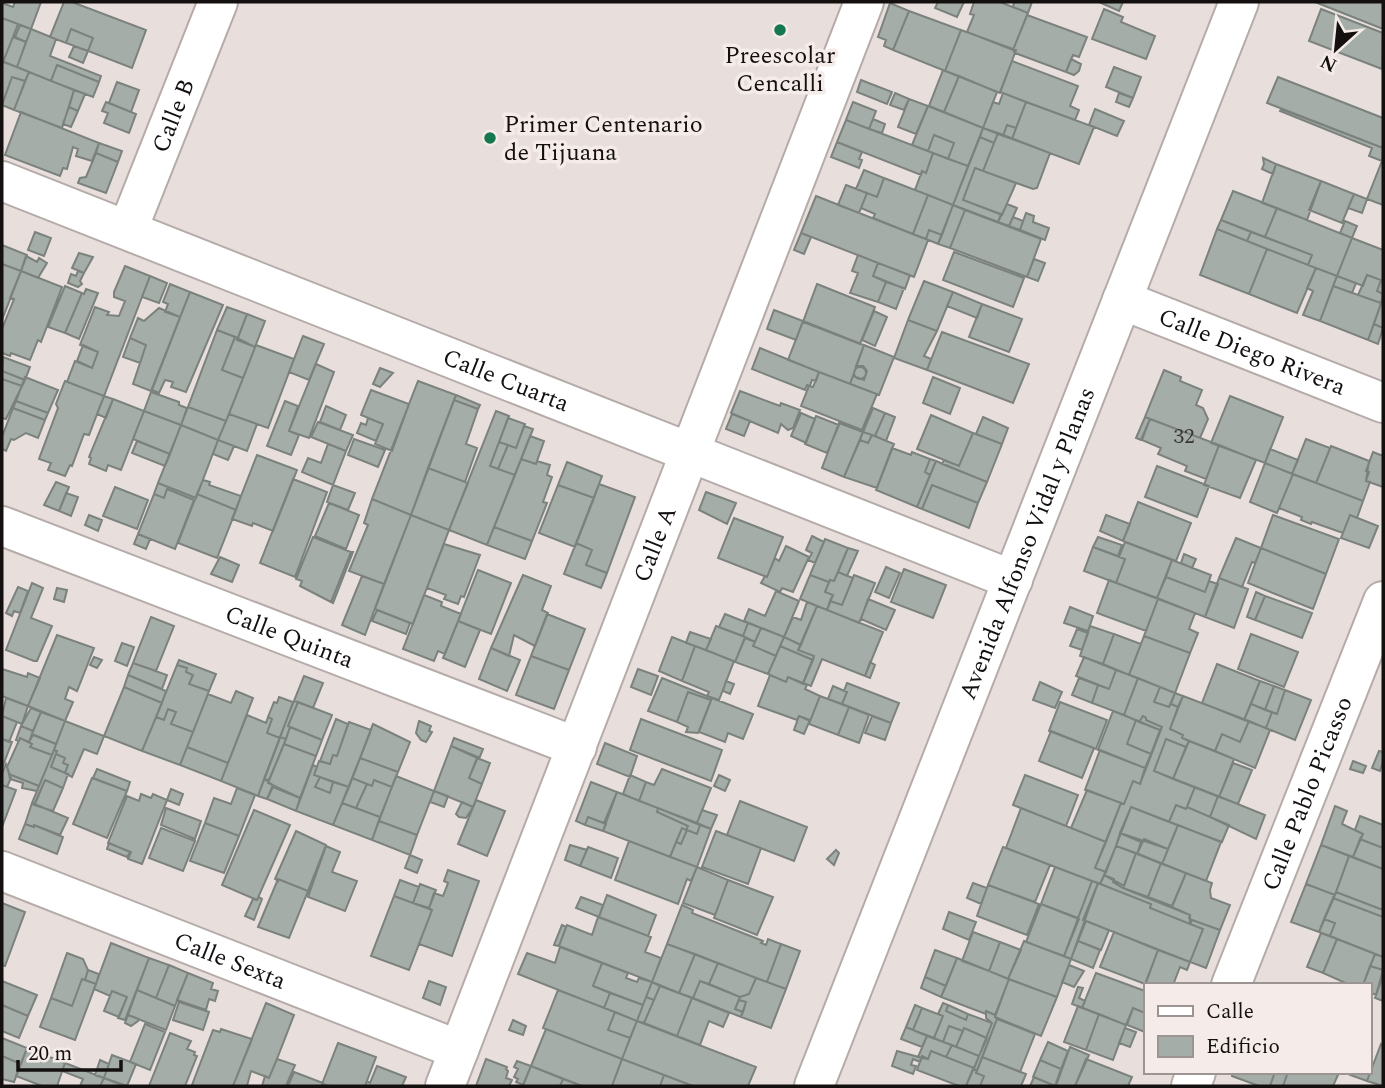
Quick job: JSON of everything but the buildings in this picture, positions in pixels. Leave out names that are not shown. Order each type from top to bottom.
[{"type":"street","name":"Calle B","points":[[128,229],[218,2]]},
{"type":"street","name":"Calle A","points":[[445,1086],[864,2]]},
{"type":"street","name":"Avenida Alfonso Vidal y Planas","points":[[814,1086],[1239,2]]},
{"type":"street","name":"Calle Cuarta","points":[[2,181],[1013,580]]},
{"type":"street","name":"Calle Diego Rivera","points":[[1122,300],[1383,402]]},
{"type":"street","name":"Calle Quinta","points":[[2,526],[577,747]]},
{"type":"street","name":"Calle Pablo Picasso","points":[[1232,983],[1383,601]]},
{"type":"street","name":"Calle Sexta","points":[[2,871],[459,1050]]},
{"type":"place","name":"Preescolar Cencalli","points":[[780,30]]},
{"type":"place","name":"Primer Centenario de Tijuana","points":[[490,138]]}]
